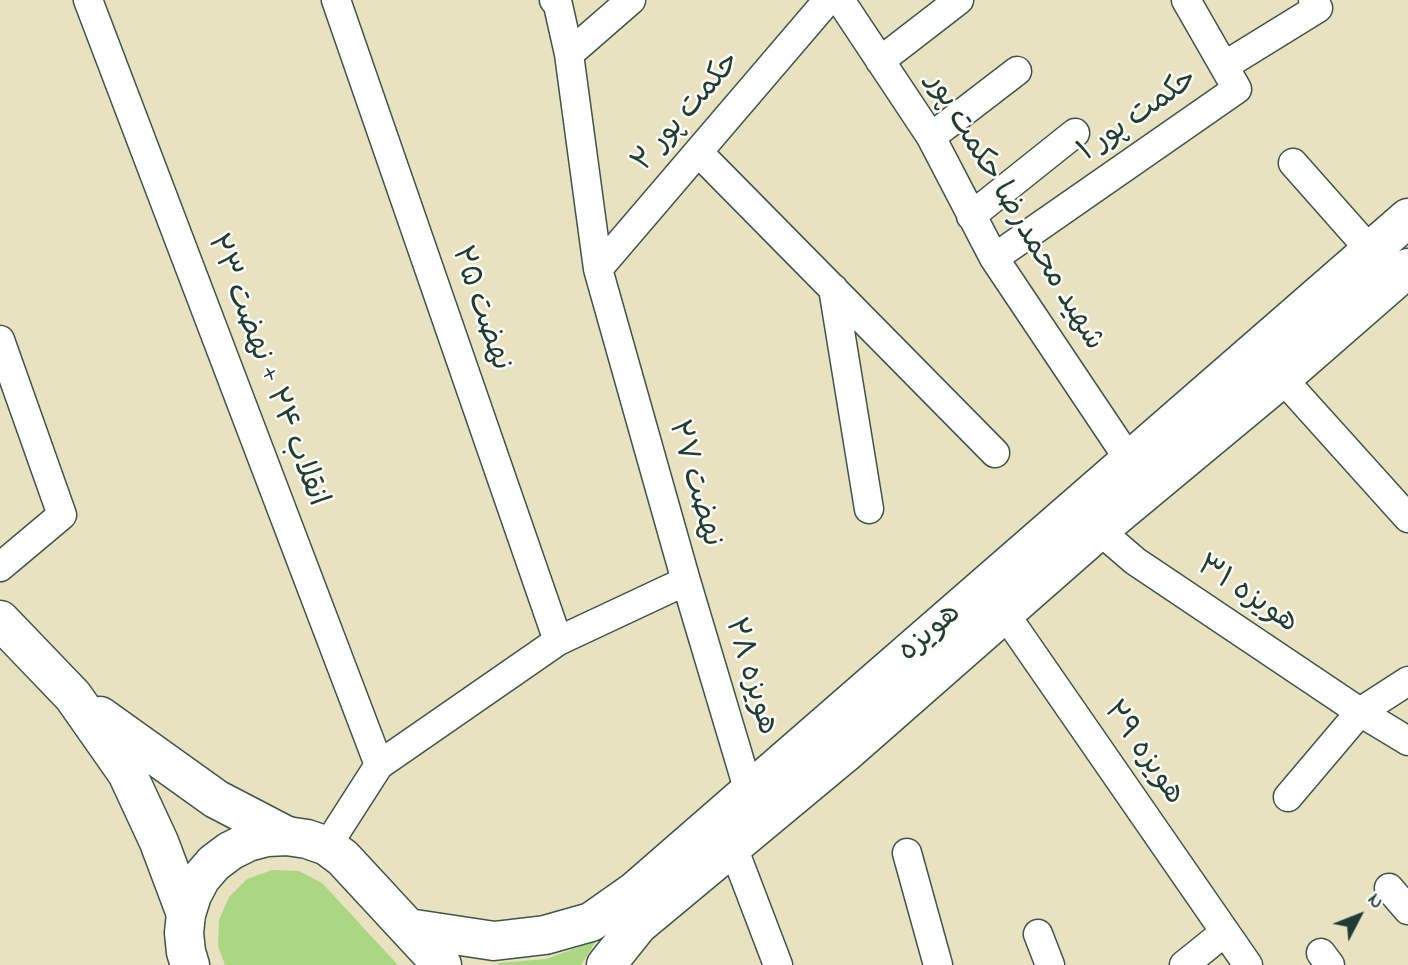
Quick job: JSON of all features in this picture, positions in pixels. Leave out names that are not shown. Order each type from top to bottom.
[{"type":"main road","name":"هویزه","points":[[408,928],[494,941],[545,936],[590,922],[635,891],[1408,218]]},
{"type":"main road","name":"هویزه","points":[[606,965],[638,925],[845,753],[1099,530],[1282,378],[1408,268]]},
{"type":"main road","points":[[0,620],[73,696],[127,773],[159,842],[186,914]]},
{"type":"main road","points":[[73,696],[216,799],[288,836]]},
{"type":"main road","points":[[190,965],[184,933],[186,914],[201,878],[214,863],[248,842],[267,837],[288,836],[327,846],[343,858],[442,965]]},
{"type":"street","name":"انقلاب ۲۴ + نهضت ۲۳","points":[[88,0],[379,765]]},
{"type":"street","name":"نهضت ۲۵","points":[[336,0],[558,641]]},
{"type":"street","name":"نهضت ۲۷","points":[[327,846],[379,765],[558,641],[686,582],[598,268],[569,54],[558,5],[554,0]]},
{"type":"street","points":[[569,54],[631,0]]},
{"type":"street","name":"حکمت پور ۲","points":[[598,268],[828,0]]},
{"type":"street","name":"شهید محمدرضا حکمت پور","points":[[840,0],[931,137],[994,258],[1130,461]]},
{"type":"street","points":[[880,61],[959,0]]},
{"type":"street","name":"حکمت پور ۱","points":[[994,258],[1237,89],[1186,0]]},
{"type":"street","points":[[1224,66],[1318,8],[1313,0]]},
{"type":"street","points":[[931,137],[1017,71]]},
{"type":"street","points":[[971,216],[1075,133]]},
{"type":"street","points":[[698,152],[995,453]]},
{"type":"street","points":[[1293,163],[1370,250]]},
{"type":"street","points":[[832,288],[869,509]]},
{"type":"street","points":[[0,340],[62,515],[0,567]]},
{"type":"street","points":[[1282,378],[1408,518]]},
{"type":"street","name":"هویزه ۳۱","points":[[1099,530],[1135,562],[1408,741]]},
{"type":"street","name":"هویزه ۲۸","points":[[686,582],[749,792]]},
{"type":"street","name":"هویزه ۲۹","points":[[1004,614],[1248,965]]},
{"type":"street","points":[[1289,797],[1360,712],[1408,681]]},
{"type":"street","points":[[733,847],[778,965]]},
{"type":"street","points":[[907,853],[938,965]]},
{"type":"street","points":[[1389,888],[1408,910]]},
{"type":"street","points":[[1184,965],[1225,932]]},
{"type":"street","points":[[1038,934],[1051,965]]},
{"type":"green space","points":[[272,870],[299,871],[322,883],[398,965],[225,965],[218,946],[219,920],[229,897],[247,879]]},
{"type":"green space","points":[[596,941],[581,965],[497,963],[546,959]]}]
